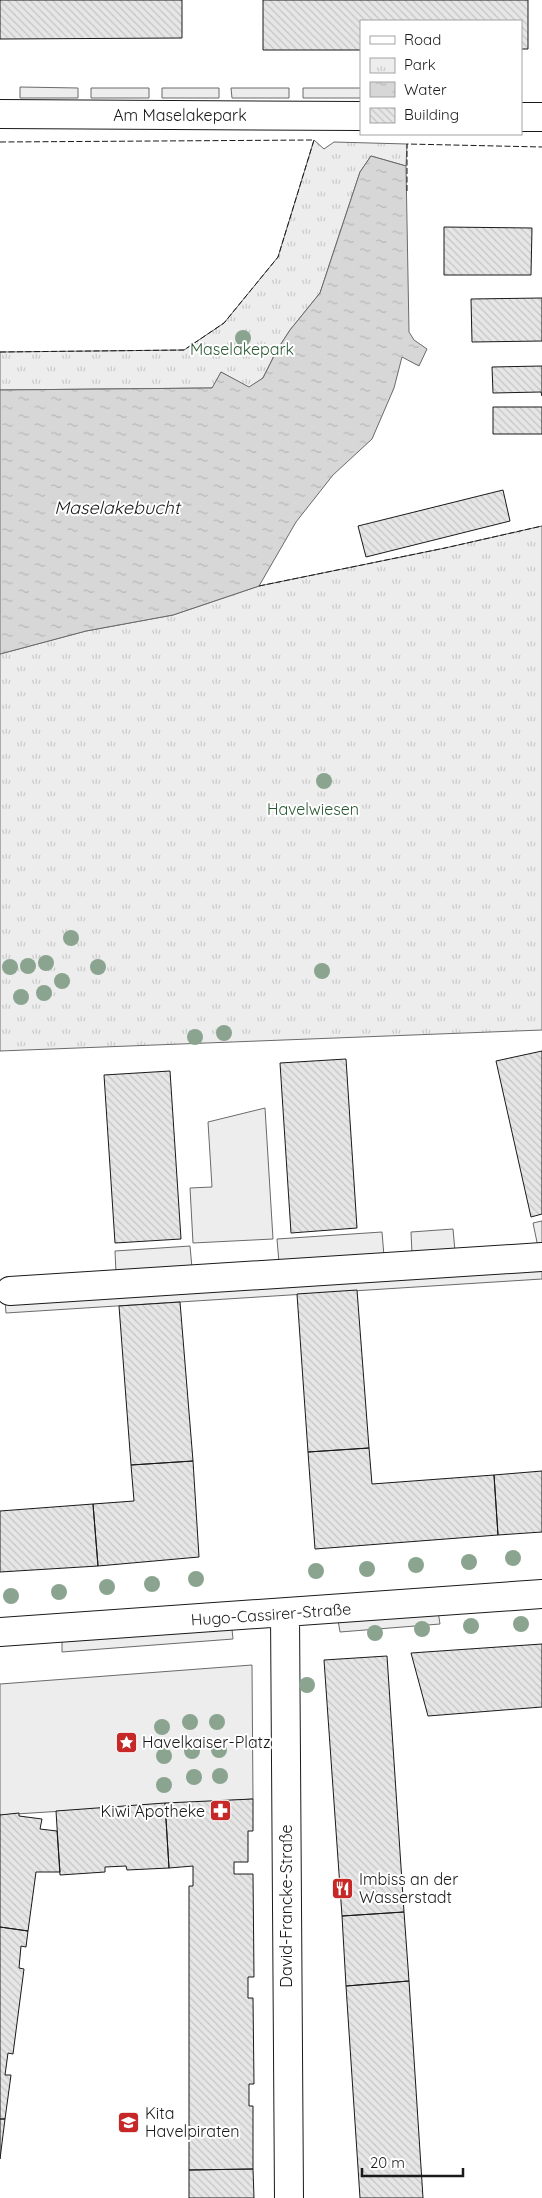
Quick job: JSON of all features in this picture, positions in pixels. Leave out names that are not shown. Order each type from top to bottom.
[{"type":"street","name":"Am Maselakepark","points":[[0,114],[360,116]]},
{"type":"street","points":[[522,117],[542,117]]},
{"type":"street","points":[[10,1291],[542,1257]]},
{"type":"street","name":"Hugo-Cassirer-Straße","points":[[0,1632],[285,1614],[542,1594]]},
{"type":"street","name":"David-Francke-Straße","points":[[285,1614],[289,2198]]},
{"type":"shaded area","points":[[20,87],[78,88],[78,98],[20,98]]},
{"type":"shaded area","points":[[91,88],[149,88],[149,98],[91,98]]},
{"type":"shaded area","points":[[162,88],[219,88],[219,98],[162,98]]},
{"type":"shaded area","points":[[231,88],[289,88],[289,98],[232,98]]},
{"type":"shaded area","points":[[303,88],[360,88],[360,98],[303,98]]},
{"type":"shaded area","points":[[265,1108],[273,1239],[193,1243],[190,1188],[212,1187],[208,1122]]},
{"type":"shaded area","points":[[542,1221],[542,1246],[538,1247],[533,1223]]},
{"type":"shaded area","points":[[453,1229],[455,1251],[412,1254],[411,1232]]},
{"type":"shaded area","points":[[382,1232],[384,1256],[279,1263],[277,1239]]},
{"type":"shaded area","points":[[190,1246],[192,1268],[116,1273],[115,1251]]},
{"type":"shaded area","points":[[542,1266],[542,1279],[6,1313],[5,1301]]},
{"type":"shaded area","points":[[438,1611],[440,1624],[340,1632],[338,1620]]},
{"type":"shaded area","points":[[232,1629],[233,1639],[62,1652],[62,1641]]},
{"type":"shaded area","name":"Havelkaiser-Platz","points":[[252,1665],[253,1799],[0,1815],[0,1684]]},
{"type":"green space","name":"Maselakepark","points":[[314,140],[324,149],[334,142],[407,144],[406,166],[371,156],[360,172],[320,293],[290,330],[277,350],[263,378],[249,388],[221,372],[213,388],[0,390],[0,352],[184,350],[224,323],[278,257]]},
{"type":"green space","name":"Havelwiesen","points":[[542,526],[542,1030],[0,1051],[0,654],[86,631],[173,615],[259,586]]},
{"type":"water","name":"Maselakebucht","points":[[371,156],[406,166],[409,332],[414,340],[427,349],[419,366],[402,357],[394,388],[372,439],[333,475],[296,522],[259,586],[173,615],[86,631],[0,654],[0,390],[212,388],[221,372],[249,387],[263,378],[277,350],[290,330],[320,293],[360,172]]},
{"type":"building","points":[[0,0],[182,0],[182,38],[0,39]]},
{"type":"building","points":[[263,0],[528,0],[528,49],[522,49],[522,20],[360,20],[360,50],[263,50]]},
{"type":"building","points":[[444,227],[532,228],[531,275],[444,275]]},
{"type":"building","points":[[542,298],[542,341],[472,342],[471,299]]},
{"type":"building","points":[[542,366],[542,396],[541,392],[493,393],[492,367]]},
{"type":"building","points":[[493,407],[542,407],[542,434],[493,434]]},
{"type":"building","points":[[503,490],[510,521],[366,557],[358,526]]},
{"type":"building","points":[[542,1051],[542,1214],[531,1217],[496,1061]]},
{"type":"building","points":[[346,1059],[357,1228],[291,1233],[280,1063]]},
{"type":"building","points":[[170,1071],[181,1239],[115,1243],[104,1075]]},
{"type":"building","points":[[357,1290],[369,1448],[308,1452],[297,1294]]},
{"type":"building","points":[[180,1302],[193,1461],[131,1465],[119,1306]]},
{"type":"building","points":[[369,1448],[372,1484],[494,1475],[498,1535],[315,1549],[308,1452]]},
{"type":"building","points":[[193,1461],[199,1557],[98,1566],[93,1504],[134,1501],[131,1465]]},
{"type":"building","points":[[542,1471],[542,1532],[498,1535],[494,1475]]},
{"type":"building","points":[[93,1504],[98,1566],[0,1572],[0,1511]]},
{"type":"building","points":[[542,1644],[542,1707],[428,1716],[411,1653]]},
{"type":"building","points":[[387,1656],[404,1912],[342,1916],[324,1660]]},
{"type":"building","points":[[253,1799],[253,1831],[248,1831],[248,1862],[234,1862],[234,1874],[253,1874],[254,1977],[248,1977],[248,1998],[253,1998],[254,2084],[249,2084],[249,2106],[253,2106],[253,2169],[189,2170],[189,1886],[193,1886],[193,1866],[169,1868],[165,1803]]},
{"type":"building","points":[[165,1803],[169,1868],[127,1870],[126,1866],[105,1867],[105,1872],[60,1875],[56,1811]]},
{"type":"building","points":[[19,1813],[19,1816],[42,1819],[40,1829],[57,1831],[60,1872],[36,1872],[28,1931],[0,1927],[0,1815]]},
{"type":"building","points":[[404,1912],[409,1981],[346,1986],[342,1916]]},
{"type":"building","points":[[0,1927],[28,1931],[26,1947],[21,1946],[19,1968],[24,1969],[13,2054],[8,2053],[5,2075],[11,2075],[5,2119],[0,2119]]},
{"type":"building","points":[[409,1981],[423,2198],[360,2198],[346,1986]]},
{"type":"building","points":[[0,2119],[5,2119],[0,2159]]},
{"type":"building","points":[[253,2169],[254,2198],[189,2198],[189,2170]]},
{"type":"fence","points":[[0,142],[314,140],[278,257],[224,323],[184,350],[0,352]]},
{"type":"fence","points":[[407,191],[407,144],[542,147]]},
{"type":"fence","points":[[259,586],[542,526]]},
{"type":"place","name":"Havelkaiser-Platz","points":[[126,1742]]},
{"type":"place","name":"Kiwi Apotheke","points":[[221,1811]]},
{"type":"place","name":"Imbiss an der Wasserstadt","points":[[343,1888]]},
{"type":"place","name":"Kita Havelpiraten","points":[[129,2122]]}]
